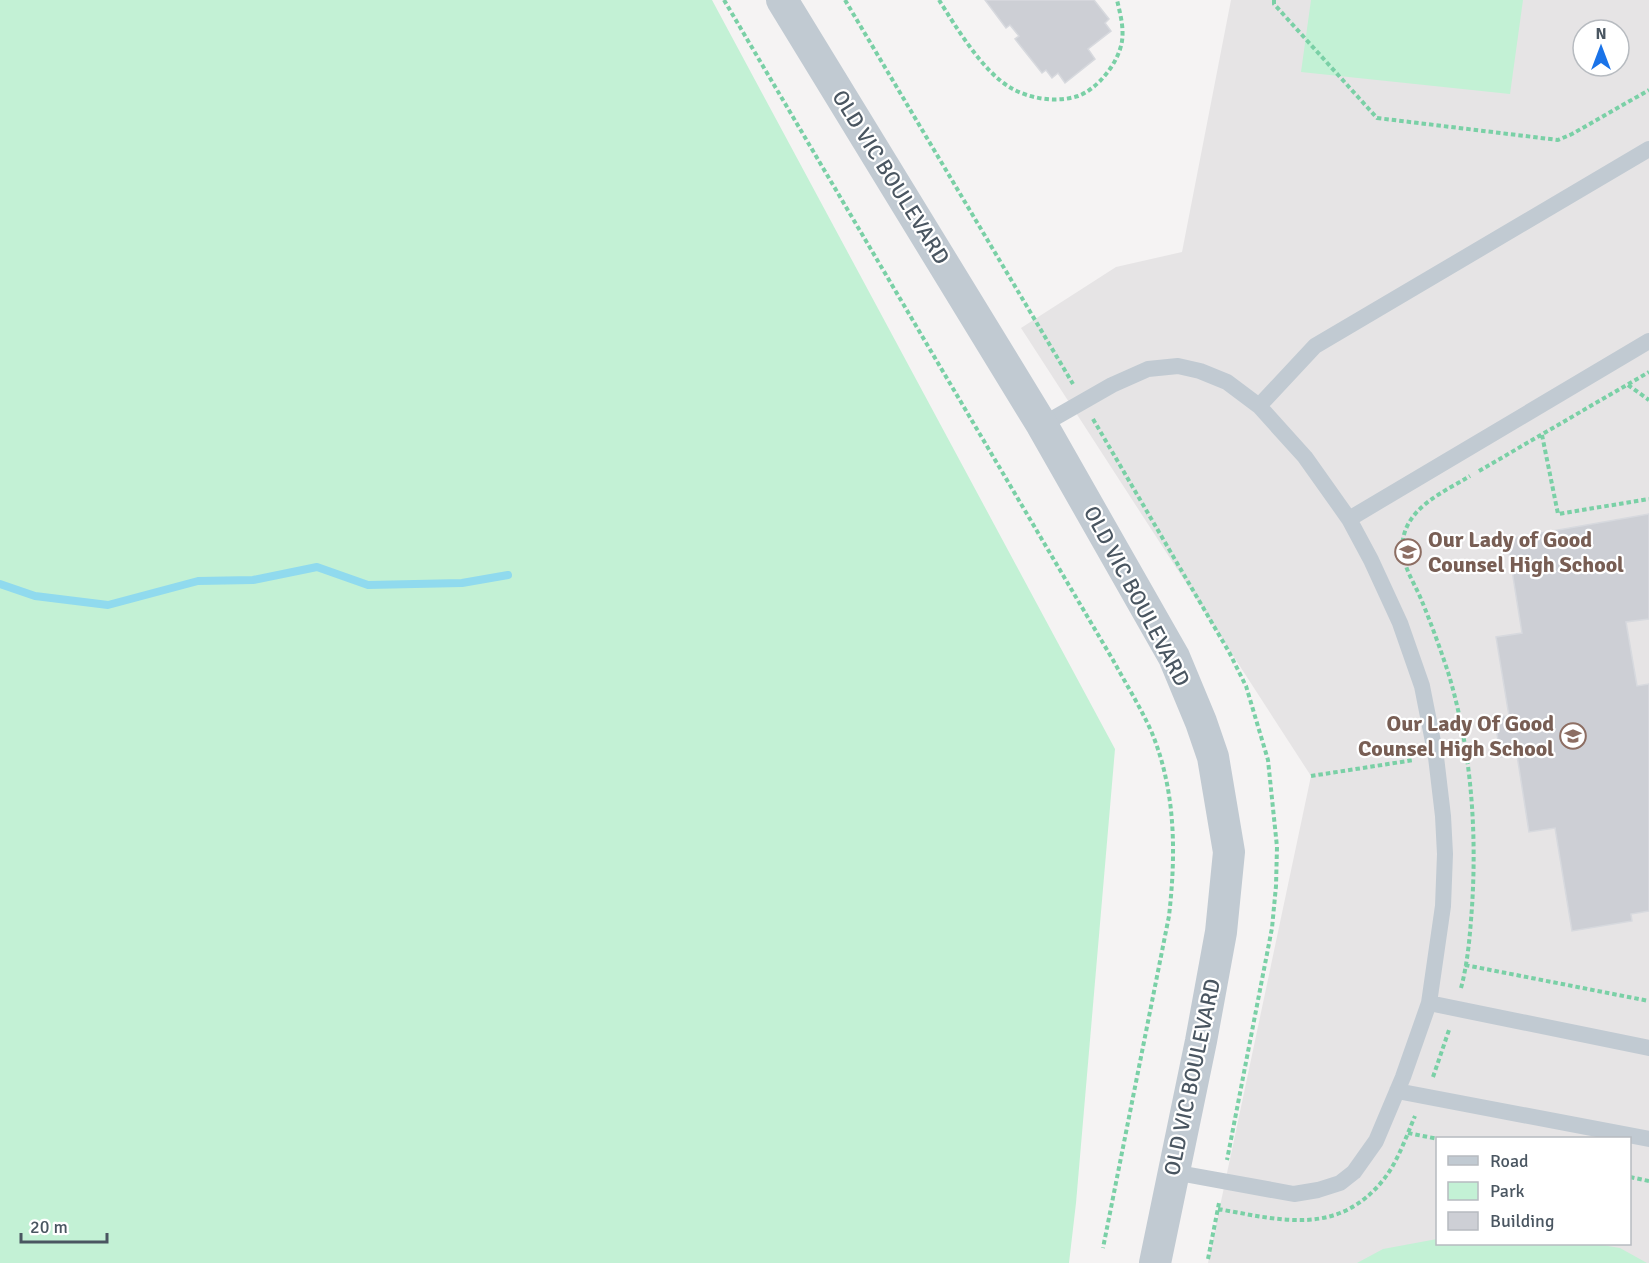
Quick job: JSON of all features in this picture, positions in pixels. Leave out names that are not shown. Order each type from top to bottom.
[{"type":"street","name":"OLD VIC BOULEVARD","points":[[782,0],[1042,425],[1174,657],[1213,757],[1229,852],[1221,932],[1155,1263]]},
{"type":"lane","points":[[1259,406],[1315,346],[1649,149]]},
{"type":"lane","points":[[1349,519],[1649,341]]},
{"type":"lane","points":[[1042,425],[1112,385],[1148,369],[1178,366],[1200,371],[1227,382],[1259,406],[1305,457],[1349,519],[1371,560],[1400,623],[1422,686],[1436,757],[1445,854],[1443,906],[1429,1003],[1376,1141],[1354,1172],[1340,1183],[1294,1194],[1173,1172]]},
{"type":"lane","points":[[1429,1003],[1649,1048]]},
{"type":"lane","points":[[1397,1091],[1649,1140]]},
{"type":"path","points":[[724,0],[1113,660],[1152,734],[1164,772],[1174,840],[1174,869],[1169,916],[1103,1248]]},
{"type":"path","points":[[939,0],[961,35],[989,69],[1010,88],[1034,98],[1056,99],[1079,96],[1094,86],[1108,70],[1122,41],[1122,20],[1118,0]]},
{"type":"path","points":[[1274,0],[1274,4],[1377,118],[1558,140],[1649,90]]},
{"type":"path","points":[[1628,385],[1649,400]]},
{"type":"path","points":[[1542,435],[1558,514],[1649,499]]},
{"type":"path","points":[[1311,776],[1465,752]]},
{"type":"path","points":[[1465,965],[1649,1001]]},
{"type":"path","points":[[1408,1133],[1436,1139]]},
{"type":"path","points":[[1631,1177],[1649,1181]]},
{"type":"shaded area","name":"Our Lady of Good Counsel High School","points":[[1231,0],[1649,0],[1649,1263],[1208,1263],[1311,776],[1021,328],[1116,267],[1182,252]]},
{"type":"green space","points":[[0,0],[712,0],[1115,749],[1069,1263],[0,1263]]},
{"type":"green space","points":[[1311,0],[1523,0],[1510,94],[1301,72]]},
{"type":"green space","points":[[1436,1239],[1436,1245],[1602,1245],[1620,1248],[1647,1263],[1357,1263],[1383,1249]]},
{"type":"building","points":[[985,0],[1094,0],[1109,19],[1105,23],[1111,31],[1088,49],[1095,59],[1065,83],[1058,73],[1052,78],[1046,70],[1042,73],[1015,39],[1019,36],[1010,25],[1006,28]]},
{"type":"building","name":"Our Lady Of Good Counsel High School","points":[[1649,514],[1649,619],[1626,622],[1637,686],[1649,684],[1649,911],[1631,914],[1632,921],[1572,931],[1555,828],[1529,832],[1517,755],[1501,757],[1494,717],[1509,716],[1496,637],[1522,633],[1507,539]]},
{"type":"waterway","points":[[0,584],[35,596],[108,605],[198,581],[253,580],[317,567],[368,585],[462,583],[508,575]]},
{"type":"place","name":"Our Lady of Good Counsel High School","points":[[1408,552]]},
{"type":"place","name":"Our Lady Of Good Counsel High School","points":[[1573,736]]}]
